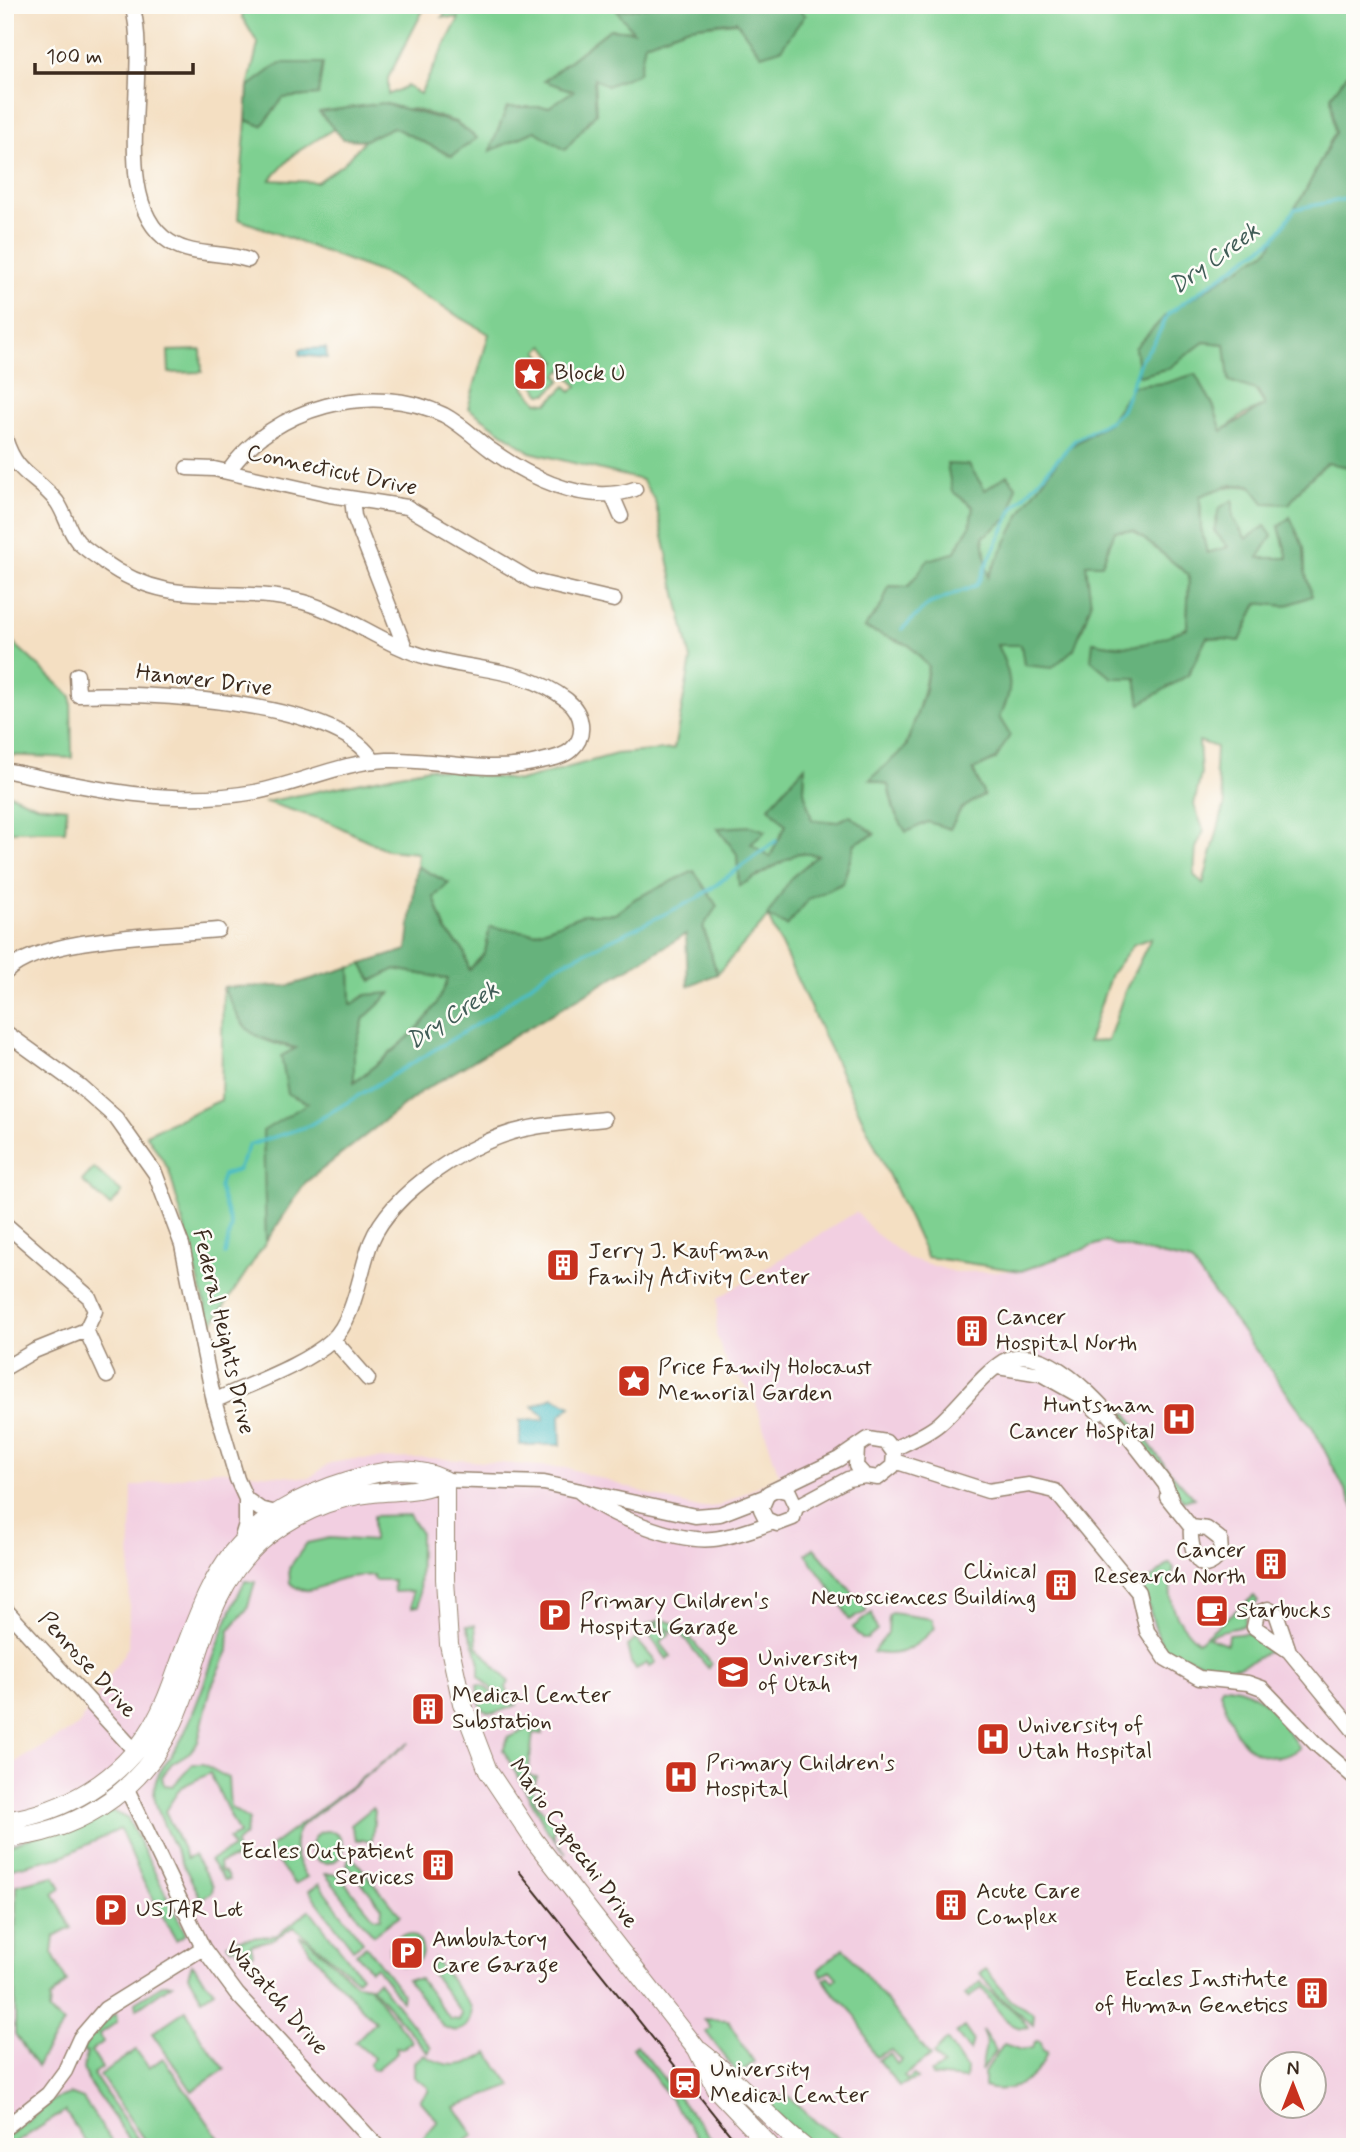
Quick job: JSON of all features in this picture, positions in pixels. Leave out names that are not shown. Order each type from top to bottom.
[{"type":"main road","points":[[126,1787],[132,1769],[153,1741],[161,1709],[203,1603],[240,1544],[276,1513],[321,1490],[376,1473],[423,1470],[445,1480]]},
{"type":"main road","points":[[5,1838],[34,1835],[68,1824],[96,1810],[149,1765],[171,1732],[219,1599],[237,1568],[255,1547],[290,1520],[332,1502],[369,1493],[423,1491],[445,1480]]},
{"type":"main road","name":"Mario Capecchi Drive","points":[[445,1480],[445,1579],[449,1644],[462,1703],[488,1771],[534,1840],[697,2049],[717,2090],[771,2147]]},
{"type":"main road","points":[[45,1812],[88,1793],[135,1751],[161,1709]]},
{"type":"main road","points":[[5,1821],[45,1812],[74,1810],[110,1790],[126,1787]]},
{"type":"main road","name":"Mario Capecchi Drive","points":[[697,2049],[730,2074],[760,2108],[804,2147]]},
{"type":"street","points":[[132,5],[137,38],[137,184],[142,210],[158,233],[183,249],[248,260]]},
{"type":"street","points":[[228,472],[237,459],[289,419],[340,403],[380,401],[412,405],[442,414],[510,462],[549,482],[584,494],[612,495],[635,489]]},
{"type":"street","points":[[5,438],[20,470],[57,502],[80,544],[126,576],[152,588],[179,594],[258,595],[306,603],[344,618],[406,650],[434,659],[538,681],[573,705],[581,717],[581,732],[573,748],[566,753],[508,768],[475,769],[404,760],[373,761],[244,794],[111,793],[5,770]]},
{"type":"street","name":"Connecticut Drive","points":[[187,468],[228,472],[352,499],[413,509],[533,581],[614,600]]},
{"type":"street","points":[[612,495],[621,516]]},
{"type":"street","points":[[352,499],[354,516],[406,650]]},
{"type":"street","name":"Hanover Drive","points":[[77,675],[78,695],[164,695],[225,702],[282,714],[342,735],[361,745],[373,761]]},
{"type":"street","points":[[5,973],[21,961],[49,948],[218,930]]},
{"type":"street","name":"Federal Heights Drive","points":[[5,1032],[81,1087],[116,1118],[155,1173],[182,1245],[214,1401],[237,1479],[246,1499],[246,1524],[240,1544]]},
{"type":"street","points":[[214,1401],[305,1357],[333,1339],[352,1303],[372,1241],[391,1207],[419,1182],[496,1138],[523,1129],[604,1119]]},
{"type":"street","points":[[5,1224],[85,1293],[95,1311],[86,1331],[34,1351],[5,1368]]},
{"type":"street","points":[[86,1331],[107,1376]]},
{"type":"street","points":[[333,1339],[368,1379]]},
{"type":"street","points":[[445,1480],[529,1482],[704,1517],[763,1500],[790,1498],[848,1479],[884,1476],[893,1455],[938,1425],[985,1376],[1010,1359],[1032,1360],[1052,1367],[1082,1386],[1099,1401],[1161,1479],[1172,1501],[1191,1527]]},
{"type":"street","points":[[579,1491],[610,1511],[692,1539],[721,1538],[769,1521],[788,1521],[790,1498],[873,1438],[882,1440],[893,1455],[988,1491],[1029,1485],[1055,1491],[1138,1592],[1147,1631],[1166,1659],[1199,1678],[1248,1683],[1262,1688],[1355,1778]]},
{"type":"street","points":[[857,1448],[856,1466],[865,1476]]},
{"type":"street","points":[[246,1499],[260,1510],[276,1513]]},
{"type":"street","points":[[763,1500],[769,1521]]},
{"type":"street","name":"Penrose Drive","points":[[5,1609],[135,1751]]},
{"type":"street","points":[[1289,1651],[1355,1732]]},
{"type":"street","name":"Wasatch Drive","points":[[126,1787],[203,1948],[237,1994],[378,2147]]},
{"type":"street","points":[[5,2128],[48,2094],[65,2071],[80,2038],[105,2009],[203,1948]]},
{"type":"shaded area","name":"University of Utah","points":[[856,1212],[875,1233],[908,1258],[954,1272],[1021,1271],[1103,1242],[1192,1262],[1313,1428],[1355,1509],[1355,2147],[5,2147],[5,1768],[78,1726],[128,1647],[132,1487],[214,1470],[309,1478],[330,1463],[354,1459],[431,1458],[568,1468],[698,1508],[719,1506],[779,1476],[753,1394],[728,1367],[716,1335],[718,1298]]},
{"type":"green space","points":[[245,5],[426,5],[388,78],[388,95],[407,86],[420,94],[459,18],[442,17],[451,5],[662,5],[618,11],[634,31],[610,29],[545,80],[574,91],[549,107],[507,107],[491,150],[535,131],[594,77],[645,43],[689,27],[805,15],[793,5],[1355,5],[1355,64],[1331,96],[1335,132],[1305,192],[1268,251],[1166,315],[1135,348],[1140,376],[1169,368],[1204,342],[1225,344],[1265,405],[1243,415],[1222,431],[1213,405],[1195,375],[1166,383],[1133,386],[1108,423],[1067,449],[1026,504],[988,578],[983,537],[1011,516],[985,491],[948,465],[952,491],[973,507],[970,526],[954,553],[928,561],[908,587],[889,586],[882,605],[864,628],[909,645],[928,666],[912,727],[888,785],[895,813],[928,822],[961,809],[984,795],[973,770],[996,759],[999,717],[997,644],[1021,644],[1052,668],[1065,656],[1081,633],[1085,621],[1088,595],[1085,564],[1102,563],[1115,531],[1134,531],[1189,575],[1187,628],[1142,645],[1121,646],[1094,642],[1136,678],[1140,703],[1188,675],[1207,637],[1240,641],[1257,603],[1285,606],[1311,596],[1305,571],[1304,548],[1279,527],[1288,558],[1258,558],[1233,518],[1233,501],[1229,547],[1207,553],[1201,528],[1200,495],[1227,487],[1246,486],[1289,504],[1305,483],[1327,463],[1355,468],[1355,1509],[1313,1428],[1191,1262],[1104,1242],[1021,1271],[927,1257],[768,917],[717,974],[703,926],[694,872],[636,898],[615,914],[585,914],[535,933],[490,927],[485,953],[469,971],[464,951],[446,931],[434,897],[448,883],[417,866],[418,853],[387,850],[329,822],[266,802],[429,768],[520,781],[616,754],[674,749],[691,660],[655,501],[642,480],[530,452],[468,408],[489,334],[387,275],[238,219],[246,120],[262,126],[283,98],[318,95],[281,63],[248,87],[258,44],[242,17]],"holes":[[[413,109],[456,122],[476,138],[452,156],[393,127],[365,140],[344,163],[317,182],[270,180],[294,154],[335,128],[320,112]],[[544,345],[557,362],[552,368],[547,363],[533,377],[532,382],[541,394],[547,394],[561,380],[557,375],[563,369],[577,386],[571,392],[566,386],[548,403],[537,402],[524,387],[525,373],[542,356],[538,351]],[[1199,741],[1216,747],[1215,771],[1225,803],[1203,884],[1194,875],[1196,848],[1204,831],[1194,805],[1201,774]],[[805,767],[804,791],[812,820],[836,822],[874,834],[855,843],[843,883],[809,899],[787,925],[791,878],[819,855],[798,853],[739,886],[737,854],[718,829],[765,831],[750,844],[770,857],[786,825]],[[1151,938],[1125,991],[1108,1041],[1088,1042],[1111,974],[1134,944]]]},
{"type":"green space","points":[[662,5],[793,5],[805,15],[781,49],[761,55],[736,21],[689,27],[645,43],[639,73],[607,86],[594,78],[596,113],[565,150],[535,131],[490,151],[507,107],[549,107],[573,91],[544,81],[610,29],[633,31],[617,11]]},
{"type":"green space","points":[[280,63],[323,63],[318,95],[283,98],[262,126],[246,120],[248,87]]},
{"type":"green space","points":[[1355,64],[1355,468],[1327,463],[1305,483],[1289,504],[1264,503],[1250,485],[1230,485],[1200,496],[1201,528],[1207,553],[1228,547],[1214,531],[1219,508],[1233,500],[1233,518],[1246,539],[1265,526],[1272,536],[1258,558],[1288,558],[1279,527],[1290,517],[1304,548],[1305,571],[1312,596],[1285,606],[1257,603],[1240,641],[1207,637],[1188,675],[1140,704],[1136,678],[1112,678],[1091,660],[1093,642],[1131,646],[1187,628],[1189,575],[1134,531],[1115,531],[1102,564],[1086,564],[1091,604],[1074,649],[1052,668],[1024,665],[1021,645],[997,645],[1009,681],[1008,698],[999,717],[1010,735],[996,759],[973,770],[984,795],[961,809],[950,829],[928,822],[906,832],[895,813],[888,785],[870,779],[906,747],[925,690],[928,666],[909,645],[864,628],[882,605],[889,586],[908,587],[928,560],[954,553],[970,526],[973,507],[952,491],[947,464],[969,465],[985,490],[1007,475],[1016,486],[1011,516],[983,537],[988,577],[1026,504],[1067,449],[1108,423],[1133,386],[1166,383],[1195,374],[1213,405],[1222,431],[1265,405],[1258,391],[1229,381],[1225,344],[1204,342],[1169,368],[1139,376],[1135,348],[1166,315],[1268,250],[1305,192],[1335,133],[1331,96]]},
{"type":"green space","points":[[383,103],[456,123],[477,138],[452,156],[393,127],[365,140],[343,139],[319,112]]},
{"type":"green space","points":[[201,350],[202,372],[169,373],[168,351]]},
{"type":"green space","points":[[5,635],[71,696],[72,758],[5,755]]},
{"type":"green space","points":[[805,766],[804,791],[812,820],[836,822],[850,816],[875,834],[855,843],[843,883],[809,899],[787,926],[767,916],[791,878],[818,855],[798,853],[739,886],[737,854],[718,828],[751,826],[766,831],[751,844],[770,857],[786,825],[769,807]]},
{"type":"green space","points":[[5,792],[36,805],[67,808],[65,831],[5,831]]},
{"type":"green space","points":[[417,866],[449,883],[434,897],[446,931],[464,951],[469,970],[485,953],[490,927],[535,933],[585,914],[615,914],[636,898],[694,871],[717,906],[703,927],[717,974],[688,986],[686,934],[421,1092],[306,1182],[266,1242],[263,1131],[308,1103],[288,1094],[281,1056],[296,1048],[266,1040],[249,1030],[223,987],[288,986],[350,967],[351,1005],[366,995],[391,993],[364,1018],[354,1052],[354,1083],[396,1049],[420,1025],[431,1012],[448,979],[395,969],[372,981],[362,964],[407,950]]},
{"type":"green space","points":[[362,964],[372,981],[394,969],[449,979],[441,997],[420,1025],[353,1084],[354,1052],[364,1018],[390,994],[366,995],[351,1006],[350,968]]},
{"type":"green space","points":[[223,987],[243,1023],[257,1036],[297,1049],[309,1103],[265,1194],[266,1242],[211,1326],[169,1170],[146,1134],[221,1100]]},
{"type":"green space","points":[[94,1168],[122,1193],[110,1206],[82,1181]]},
{"type":"green space","points":[[1127,1413],[1167,1468],[1194,1498],[1184,1501],[1121,1423],[1119,1414]]},
{"type":"green space","points":[[409,1515],[420,1532],[419,1606],[412,1607],[412,1591],[394,1592],[393,1580],[374,1580],[373,1575],[344,1578],[311,1590],[297,1588],[290,1583],[289,1568],[307,1543],[330,1538],[373,1541],[373,1516]]},
{"type":"green space","points":[[814,1548],[866,1608],[866,1612],[849,1620],[841,1603],[806,1554]]},
{"type":"green space","points":[[1170,1563],[1174,1569],[1170,1590],[1174,1609],[1198,1642],[1254,1596],[1258,1601],[1247,1610],[1244,1625],[1208,1637],[1227,1644],[1228,1635],[1248,1633],[1270,1650],[1240,1666],[1230,1667],[1209,1665],[1186,1657],[1181,1664],[1171,1656],[1155,1628],[1141,1587]]},
{"type":"green space","points":[[245,1581],[255,1582],[247,1609],[229,1630],[228,1651],[211,1688],[198,1742],[190,1752],[171,1764],[162,1777],[164,1785],[173,1786],[193,1764],[203,1764],[228,1778],[230,1807],[249,1820],[245,1835],[236,1843],[236,1858],[219,1863],[220,1871],[225,1872],[229,1880],[224,1880],[210,1860],[233,1848],[229,1839],[239,1834],[210,1773],[181,1787],[165,1811],[187,1858],[194,1855],[213,1886],[212,1892],[201,1899],[160,1815],[154,1792],[155,1784],[183,1736]]},
{"type":"green space","points":[[872,1613],[877,1631],[867,1639],[862,1639],[852,1628]]},
{"type":"green space","points":[[892,1613],[932,1619],[935,1628],[907,1650],[891,1654],[873,1652],[888,1633],[889,1615]]},
{"type":"green space","points":[[661,1619],[681,1626],[711,1663],[708,1668],[677,1629],[673,1632],[657,1623],[646,1626]]},
{"type":"green space","points":[[475,1625],[477,1646],[509,1682],[506,1687],[510,1698],[496,1693],[479,1676],[479,1659],[467,1626]]},
{"type":"green space","points":[[656,1625],[663,1627],[670,1634],[660,1642],[671,1656],[667,1659],[646,1631]]},
{"type":"green space","points":[[636,1639],[656,1662],[649,1667],[647,1663],[636,1669],[631,1663],[627,1646]]},
{"type":"green space","points":[[477,1685],[482,1685],[496,1696],[517,1705],[493,1713],[484,1710]]},
{"type":"green space","points":[[1222,1687],[1241,1689],[1262,1700],[1271,1708],[1299,1748],[1291,1754],[1272,1757],[1246,1745],[1234,1729],[1220,1692]]},
{"type":"green space","points":[[532,1727],[542,1728],[543,1734],[533,1733],[528,1776],[537,1777],[534,1798],[554,1824],[554,1838],[566,1853],[549,1833],[503,1750],[508,1738]]},
{"type":"green space","points":[[410,1742],[302,1825],[296,1838],[295,1851],[299,1865],[307,1877],[295,1884],[267,1849]]},
{"type":"green space","points":[[372,1808],[375,1811],[372,1840],[357,1840],[351,1825]]},
{"type":"green space","points":[[110,1810],[128,1819],[186,1934],[176,1940],[144,1883],[120,1829],[63,1856],[8,1869],[10,1845]]},
{"type":"green space","points":[[327,1831],[339,1835],[343,1847],[339,1859],[327,1863],[315,1859],[311,1847],[315,1835]]},
{"type":"green space","points":[[350,1854],[400,1915],[373,1935],[325,1874],[338,1874],[374,1918],[381,1918],[382,1908],[347,1864]]},
{"type":"green space","points":[[54,1876],[61,1888],[53,1893],[71,1928],[54,1937],[52,1953],[67,1982],[50,1998],[49,2012],[64,2023],[37,2067],[15,2034],[16,1885]]},
{"type":"green space","points":[[319,1884],[363,1942],[353,1949],[309,1891]]},
{"type":"green space","points":[[310,1910],[361,1976],[357,1980],[294,1927],[273,1939],[251,1945],[253,1954],[244,1959],[236,1946],[232,1949],[227,1944],[235,1940],[277,1935]]},
{"type":"green space","points":[[406,1934],[418,1938],[422,1950],[418,1962],[406,1966],[394,1962],[390,1950],[394,1938]]},
{"type":"green space","points":[[299,1936],[308,1940],[356,1984],[369,1986],[412,2042],[403,2048],[396,2047],[397,2053],[376,2070],[372,2069],[369,2064],[374,2058],[355,2042],[375,2022],[325,1969]]},
{"type":"green space","points":[[366,1946],[403,1994],[402,2001],[376,1967],[370,1970],[356,1953]]},
{"type":"green space","points":[[844,1948],[930,2056],[904,2076],[907,2080],[914,2075],[917,2079],[899,2086],[878,2060],[890,2054],[897,2064],[902,2060],[891,2050],[876,2057],[856,2017],[824,1979],[828,1976],[833,1982],[837,1978],[830,1970],[822,1976],[819,1969]]},
{"type":"green space","points":[[435,1959],[471,2007],[470,2020],[460,2030],[443,2026],[407,1979],[420,1979],[450,2019],[459,2020],[462,2014],[430,1971]]},
{"type":"green space","points":[[192,1964],[214,1991],[202,1999],[188,1976]]},
{"type":"green space","points":[[986,1969],[1010,2000],[1034,2014],[1033,2025],[995,1993],[980,1973]]},
{"type":"green space","points":[[378,1981],[431,2048],[428,2053],[371,1986]]},
{"type":"green space","points":[[981,1982],[1028,2027],[1021,2028],[1008,2021],[982,1988],[968,1998],[965,1995]]},
{"type":"green space","points":[[164,1984],[172,1984],[136,2009],[135,2002]]},
{"type":"green space","points":[[186,2010],[201,2038],[225,2069],[192,2091],[152,2033]]},
{"type":"green space","points":[[116,2013],[117,2022],[100,2034],[103,2042],[91,2051],[102,2068],[93,2074],[143,2147],[124,2147],[131,2142],[87,2079],[83,2069],[87,2053],[82,2051],[97,2030]]},
{"type":"green space","points":[[704,2019],[727,2020],[754,2062],[739,2075],[706,2032],[711,2028]]},
{"type":"green space","points":[[964,2027],[973,2040],[970,2051],[956,2033]]},
{"type":"green space","points":[[982,2030],[996,2051],[981,2071],[986,2043]]},
{"type":"green space","points":[[947,2040],[966,2069],[965,2079],[932,2076],[931,2073],[943,2066],[933,2054]]},
{"type":"green space","points":[[1036,2041],[1041,2042],[1043,2051],[1047,2052],[1038,2070],[1031,2077],[1014,2087],[984,2087],[984,2073],[1004,2044],[1021,2050],[1032,2048]]},
{"type":"green space","points":[[637,2045],[718,2147],[705,2147],[633,2048]]},
{"type":"green space","points":[[136,2050],[149,2068],[163,2058],[225,2147],[149,2147],[100,2075]]},
{"type":"green space","points":[[488,2053],[512,2086],[455,2107],[474,2135],[458,2147],[425,2147],[423,2138],[438,2121],[420,2100],[428,2092],[428,2087],[414,2077],[414,2062],[424,2055],[441,2063],[457,2065],[472,2062]]},
{"type":"green space","points":[[70,2094],[83,2099],[116,2147],[89,2147],[65,2111],[17,2142],[19,2147],[6,2147],[5,2138],[55,2099]]},
{"type":"green space","points":[[781,2096],[788,2096],[816,2122],[847,2143],[829,2148],[811,2144],[769,2107]]},
{"type":"water","points":[[326,348],[327,358],[300,355],[300,349]]},
{"type":"water","points":[[553,1397],[571,1406],[560,1416],[561,1445],[520,1445],[520,1420],[544,1420],[544,1416],[533,1406]]},
{"type":"waterway","name":"Dry Creek","points":[[902,629],[929,604],[977,585],[1013,509],[1075,440],[1111,420],[1122,410],[1141,359],[1154,343],[1168,314],[1275,238],[1295,209],[1346,199],[1355,188]]},
{"type":"waterway","name":"Dry Creek","points":[[225,1254],[231,1226],[219,1187],[223,1175],[238,1170],[249,1145],[308,1126],[492,1015],[552,968],[698,898],[776,841]]},
{"type":"tram line","points":[[519,1871],[740,2147]]},
{"type":"place","name":"Block U","points":[[530,374]]},
{"type":"place","name":"Jerry J. Kaufman Family Activity Center","points":[[563,1265]]},
{"type":"place","name":"Cancer Hospital North","points":[[972,1331]]},
{"type":"place","name":"Price Family Holocaust Memorial Garden","points":[[634,1381]]},
{"type":"place","name":"Huntsman Cancer Hospital","points":[[1179,1419]]},
{"type":"place","name":"Cancer Research North","points":[[1271,1564]]},
{"type":"place","name":"Clinical Neurosciences Building","points":[[1061,1585]]},
{"type":"place","name":"Starbucks","points":[[1212,1611]]},
{"type":"place","name":"Primary Children's Hospital Garage","points":[[555,1615]]},
{"type":"place","name":"University of Utah","points":[[733,1672]]},
{"type":"place","name":"Medical Center Substation","points":[[428,1709]]},
{"type":"place","name":"University of Utah Hospital","points":[[993,1739]]},
{"type":"place","name":"Primary Children's Hospital","points":[[681,1777]]},
{"type":"place","name":"Eccles Outpatient Services","points":[[438,1865]]},
{"type":"place","name":"Acute Care Complex","points":[[951,1905]]},
{"type":"place","name":"USTAR Lot","points":[[111,1910]]},
{"type":"place","name":"Ambulatory Care Garage","points":[[407,1953]]},
{"type":"place","name":"Eccles Institute of Human Genetics","points":[[1312,1993]]},
{"type":"place","name":"University Medical Center","points":[[685,2083]]}]
